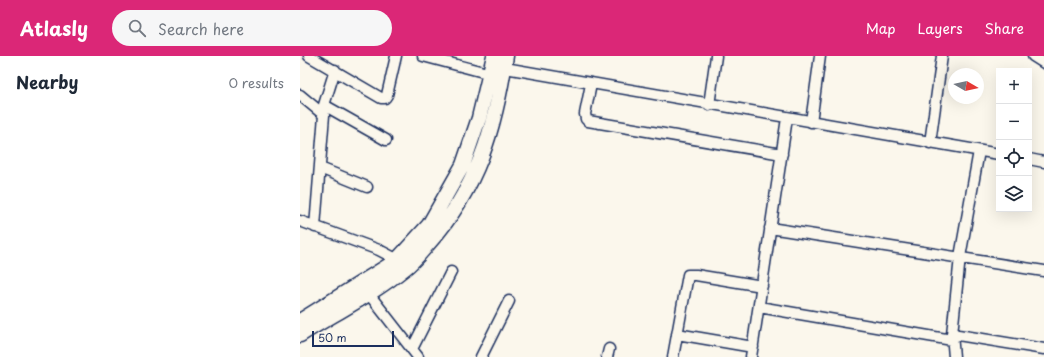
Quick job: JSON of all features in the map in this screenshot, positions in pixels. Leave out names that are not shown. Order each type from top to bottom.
[{"type":"street","points":[[308,56],[335,70],[378,97],[385,98],[396,56]]},
{"type":"street","points":[[423,56],[497,64],[592,84],[709,105],[996,154]]},
{"type":"street","points":[[709,105],[716,56]]},
{"type":"street","points":[[811,122],[820,56]]},
{"type":"street","points":[[930,143],[942,56]]},
{"type":"street","points":[[1033,56],[1044,63]]},
{"type":"street","points":[[300,335],[364,288],[402,263],[429,225],[463,165],[497,64]]},
{"type":"street","points":[[315,226],[324,110],[335,70]]},
{"type":"street","points":[[592,84],[586,114],[588,121],[782,154]]},
{"type":"street","points":[[300,96],[324,110],[386,140]]},
{"type":"street","points":[[677,334],[752,352],[787,118]]},
{"type":"street","points":[[954,357],[952,337],[960,257],[979,151]]},
{"type":"street","points":[[1032,160],[1044,162]]},
{"type":"street","points":[[320,168],[366,187]]},
{"type":"street","points":[[300,221],[379,250],[402,263]]},
{"type":"street","points":[[770,228],[1044,271]]},
{"type":"street","points":[[364,288],[415,353],[451,272]]},
{"type":"street","points":[[673,357],[688,275],[762,286]]},
{"type":"street","points":[[300,321],[364,288]]},
{"type":"street","points":[[481,357],[509,301]]},
{"type":"street","points":[[759,307],[952,337],[1044,349]]}]
